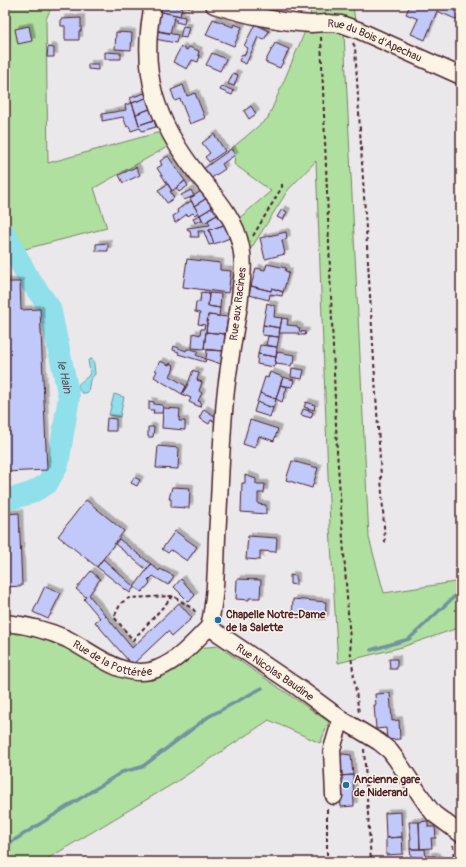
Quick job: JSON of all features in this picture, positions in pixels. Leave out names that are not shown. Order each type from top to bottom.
[{"type":"street","name":"Rue aux Racines","points":[[153,5],[149,26],[148,56],[149,76],[154,95],[171,137],[179,151],[225,210],[234,226],[242,249],[243,268],[240,298],[226,398],[221,463],[215,592],[209,627]]},
{"type":"street","name":"Rue du Bois d'Apechau","points":[[214,5],[264,18],[293,23],[348,26],[461,76]]},
{"type":"street","name":"Rue de la Pottérée","points":[[5,623],[41,629],[66,639],[122,670],[138,672],[153,670],[167,664],[186,650],[209,627]]},
{"type":"street","name":"Rue Nicolas Baudine","points":[[209,627],[299,688],[341,719],[362,731],[390,751],[431,809],[461,834]]},
{"type":"street","points":[[334,796],[332,749],[341,719]]},
{"type":"path","points":[[319,5],[338,452],[351,656],[362,731],[371,862]]},
{"type":"path","points":[[348,26],[355,48],[385,543]]},
{"type":"path","points":[[242,249],[255,233],[282,187],[282,182]]},
{"type":"path","points":[[173,596],[133,640],[114,617],[121,603],[129,598],[173,596],[193,609],[209,627]]},
{"type":"path","points":[[327,862],[327,803],[334,796]]},
{"type":"green space","points":[[5,5],[50,5],[51,8],[46,19],[48,163],[164,131],[169,146],[94,188],[107,228],[21,250],[13,234],[5,225]]},
{"type":"green space","points":[[310,5],[353,5],[355,22],[344,34],[369,538],[384,593],[461,581],[461,627],[402,647],[338,663],[330,527],[316,161],[288,190],[247,255],[237,220],[271,191],[234,164],[235,155],[231,149],[268,118],[306,29],[311,29]]},
{"type":"green space","points":[[5,630],[46,637],[79,656],[128,680],[167,673],[198,648],[218,646],[329,722],[320,743],[269,720],[176,782],[42,862],[5,862]]},
{"type":"water","points":[[92,359],[95,374],[90,380],[88,392],[82,393],[78,386],[80,382],[89,375],[88,360]]},
{"type":"water","points":[[114,394],[124,397],[120,417],[109,415]]},
{"type":"building","points":[[160,5],[194,5],[193,8],[182,6],[180,16],[158,11]]},
{"type":"building","points":[[285,5],[299,5],[299,10],[285,10]]},
{"type":"building","points":[[410,5],[461,5],[461,18],[460,21],[437,11],[425,40],[411,34],[418,19],[406,14]]},
{"type":"building","points":[[158,11],[185,17],[184,24],[176,22],[176,19],[174,18],[170,33],[155,30]]},
{"type":"building","points":[[81,18],[79,40],[65,40],[65,26],[61,26],[61,19]]},
{"type":"building","points":[[213,19],[233,27],[234,24],[242,27],[234,46],[206,35]]},
{"type":"building","points":[[255,24],[269,31],[264,40],[258,37],[246,64],[239,61],[242,54],[245,55],[248,48],[244,46]]},
{"type":"building","points":[[29,26],[32,41],[18,44],[15,29]]},
{"type":"building","points":[[183,26],[189,27],[186,38],[180,37]]},
{"type":"building","points":[[156,31],[178,35],[176,43],[155,39]]},
{"type":"building","points":[[116,32],[132,33],[131,50],[115,49]]},
{"type":"building","points":[[275,43],[289,49],[280,68],[265,62]]},
{"type":"building","points":[[48,47],[54,48],[54,57],[47,57]]},
{"type":"building","points":[[181,47],[187,50],[189,47],[199,51],[198,55],[200,56],[198,62],[192,60],[187,69],[173,62]]},
{"type":"building","points":[[105,52],[121,53],[121,59],[105,59]]},
{"type":"building","points":[[212,53],[226,59],[220,71],[206,65]]},
{"type":"building","points":[[88,64],[98,64],[98,70],[88,69]]},
{"type":"building","points":[[233,73],[238,75],[234,86],[228,84]]},
{"type":"building","points":[[183,85],[187,96],[195,93],[205,118],[190,124],[180,99],[175,101],[171,90]]},
{"type":"building","points":[[222,86],[234,91],[232,95],[220,90]]},
{"type":"building","points":[[145,93],[146,98],[132,103],[130,98]]},
{"type":"building","points":[[146,98],[150,109],[136,114],[132,103]]},
{"type":"building","points":[[132,103],[139,125],[154,120],[156,127],[142,131],[140,128],[131,131],[129,126],[127,127],[123,117],[102,121],[102,114],[126,110],[125,105]]},
{"type":"building","points":[[251,106],[256,114],[249,119],[244,111]]},
{"type":"building","points":[[150,109],[154,120],[139,125],[136,114]]},
{"type":"building","points":[[214,134],[225,151],[209,162],[205,157],[210,153],[202,143]]},
{"type":"building","points":[[231,149],[235,155],[222,164],[225,169],[210,179],[203,169]]},
{"type":"building","points":[[168,156],[185,181],[172,191],[157,168],[162,165],[160,161]]},
{"type":"building","points":[[136,167],[140,175],[123,183],[119,175]]},
{"type":"building","points":[[185,181],[188,186],[179,192],[176,188]]},
{"type":"building","points":[[168,184],[174,198],[167,203],[158,190]]},
{"type":"building","points":[[191,190],[194,196],[184,200],[181,195]]},
{"type":"building","points":[[203,190],[207,198],[194,206],[190,198]]},
{"type":"building","points":[[207,198],[213,207],[200,215],[194,206]]},
{"type":"building","points":[[191,201],[198,212],[195,215],[193,213],[188,216],[187,214],[175,223],[173,216],[178,213],[177,210]]},
{"type":"building","points":[[213,207],[217,215],[204,223],[200,215]]},
{"type":"building","points":[[282,209],[287,212],[283,220],[277,217]]},
{"type":"building","points":[[200,215],[202,220],[195,223],[193,218]]},
{"type":"building","points":[[217,215],[224,225],[209,230],[214,244],[209,245],[204,232],[205,231],[198,231],[199,237],[191,237],[190,230],[187,228],[210,225],[208,220]]},
{"type":"building","points":[[224,225],[230,238],[214,244],[209,230]]},
{"type":"building","points":[[286,232],[287,239],[282,240],[285,254],[265,259],[260,238]]},
{"type":"building","points":[[108,243],[108,251],[96,251],[96,244]]},
{"type":"building","points":[[187,259],[220,263],[220,270],[231,271],[228,293],[183,287]]},
{"type":"building","points":[[267,264],[286,268],[285,271],[289,272],[283,292],[272,288],[271,291],[251,286],[256,268],[265,270]]},
{"type":"building","points":[[5,282],[20,282],[21,310],[40,309],[47,470],[5,472]]},
{"type":"building","points":[[251,286],[271,291],[272,288],[283,292],[282,296],[270,294],[269,300],[249,295]]},
{"type":"building","points":[[201,292],[209,293],[208,306],[220,308],[219,316],[208,315],[204,349],[192,348],[193,333],[200,335],[201,329],[204,329],[205,325],[198,324],[200,313],[195,312],[196,302],[200,302]]},
{"type":"building","points":[[209,293],[221,294],[220,308],[208,306]]},
{"type":"building","points":[[267,303],[275,306],[274,317],[282,318],[280,328],[263,325]]},
{"type":"building","points":[[208,315],[228,317],[225,334],[206,332]]},
{"type":"building","points":[[282,318],[288,319],[287,325],[297,326],[300,328],[299,331],[306,332],[305,335],[298,335],[299,333],[279,333]]},
{"type":"building","points":[[263,325],[280,328],[279,337],[262,335]]},
{"type":"building","points":[[206,332],[225,334],[224,351],[204,349]]},
{"type":"building","points":[[268,336],[279,337],[277,347],[266,345]]},
{"type":"building","points":[[260,345],[277,347],[276,357],[258,354]]},
{"type":"building","points":[[174,346],[186,351],[187,349],[190,349],[198,351],[196,355],[206,359],[205,362],[178,354],[179,352],[173,350]]},
{"type":"building","points":[[207,350],[223,351],[224,365],[206,359]]},
{"type":"building","points":[[277,352],[295,355],[294,363],[292,363],[291,366],[276,364]]},
{"type":"building","points":[[258,354],[276,357],[274,367],[257,364]]},
{"type":"building","points":[[160,361],[169,365],[170,363],[174,365],[170,376],[186,386],[182,394],[154,377],[157,371],[155,370]]},
{"type":"building","points":[[292,368],[304,370],[302,379],[291,377]]},
{"type":"building","points":[[193,370],[199,373],[197,380],[202,382],[199,391],[202,393],[198,401],[201,402],[200,407],[189,402],[191,398],[182,394],[187,386]]},
{"type":"building","points":[[270,372],[283,377],[276,399],[260,393],[265,377],[268,378]]},
{"type":"building","points":[[283,377],[294,380],[292,387],[280,385]]},
{"type":"building","points":[[280,385],[287,387],[282,402],[276,399]]},
{"type":"building","points":[[260,393],[276,399],[273,408],[257,402]]},
{"type":"building","points":[[149,401],[154,402],[154,404],[162,405],[162,413],[153,413],[154,410],[149,410]]},
{"type":"building","points":[[257,402],[273,408],[270,417],[254,412]]},
{"type":"building","points":[[306,402],[315,405],[314,410],[304,407]]},
{"type":"building","points":[[163,408],[180,409],[179,421],[185,421],[185,430],[162,428]]},
{"type":"building","points":[[204,409],[216,417],[216,422],[211,420],[209,424],[199,418]]},
{"type":"building","points":[[303,409],[313,412],[311,418],[301,415]]},
{"type":"building","points":[[107,418],[116,419],[116,431],[106,431]]},
{"type":"building","points":[[250,420],[278,429],[274,441],[259,436],[255,448],[243,444]]},
{"type":"building","points":[[148,427],[154,427],[153,437],[148,437]]},
{"type":"building","points":[[158,446],[179,448],[178,469],[156,468]]},
{"type":"building","points":[[292,461],[318,468],[312,488],[286,480]]},
{"type":"building","points":[[245,475],[256,479],[256,484],[265,484],[264,493],[258,493],[258,504],[266,505],[266,514],[241,512],[242,483],[245,483]]},
{"type":"building","points":[[134,477],[140,480],[137,486],[131,483]]},
{"type":"building","points":[[172,487],[190,488],[189,508],[171,507],[171,499],[169,499]]},
{"type":"building","points":[[86,500],[124,531],[97,567],[58,536]]},
{"type":"building","points":[[19,513],[22,586],[5,587],[5,514]]},
{"type":"building","points":[[175,531],[197,547],[187,561],[171,550],[168,553],[162,549]]},
{"type":"building","points":[[248,536],[277,538],[276,552],[260,551],[260,560],[246,559]]},
{"type":"building","points":[[119,539],[151,564],[147,570],[115,544]]},
{"type":"building","points":[[103,559],[134,587],[130,593],[97,567]]},
{"type":"building","points":[[151,564],[159,571],[160,569],[174,576],[168,585],[153,576],[148,581],[150,583],[142,592],[134,587]]},
{"type":"building","points":[[91,571],[100,579],[89,595],[132,648],[179,603],[192,618],[172,636],[168,631],[132,665],[95,622],[100,618],[84,599],[86,597],[76,589]]},
{"type":"building","points":[[290,575],[296,576],[296,585],[290,584]]},
{"type":"building","points":[[181,579],[195,595],[189,602],[174,587]]},
{"type":"building","points":[[237,579],[261,580],[260,598],[249,598],[249,600],[236,599]]},
{"type":"building","points":[[45,586],[61,593],[48,619],[33,612]]},
{"type":"building","points":[[293,599],[326,602],[325,619],[292,617]]},
{"type":"building","points":[[389,659],[397,659],[397,669],[390,669]]},
{"type":"building","points":[[390,693],[392,721],[399,720],[400,739],[387,740],[386,728],[376,729],[374,705],[376,705],[375,694]]},
{"type":"building","points":[[338,755],[351,755],[353,775],[339,776]]},
{"type":"building","name":"Ancienne gare de Niderand","points":[[353,775],[354,806],[341,807],[339,776]]},
{"type":"building","points":[[401,812],[402,837],[386,838],[385,813]]},
{"type":"building","points":[[428,821],[428,827],[435,827],[436,838],[431,838],[432,848],[420,849],[419,822]]},
{"type":"building","points":[[409,822],[419,822],[420,849],[410,849],[411,839]]},
{"type":"building","points":[[402,837],[403,854],[386,855],[386,838]]},
{"type":"building","points":[[410,849],[425,849],[425,862],[417,862],[417,857],[411,857]]},
{"type":"building","points":[[428,856],[435,856],[440,861],[429,862]]},
{"type":"waterway","name":"le Hain","points":[[5,234],[29,279],[50,308],[69,397],[58,464],[47,484],[31,493],[14,498],[5,498]]},
{"type":"waterway","points":[[371,650],[409,639],[456,595],[461,595]]},
{"type":"waterway","points":[[5,846],[122,772],[142,767],[208,717],[262,688]]},
{"type":"place","name":"Chapelle Notre-Dame de la Salette","points":[[218,620]]},
{"type":"place","name":"Ancienne gare de Niderand","points":[[346,785]]}]
